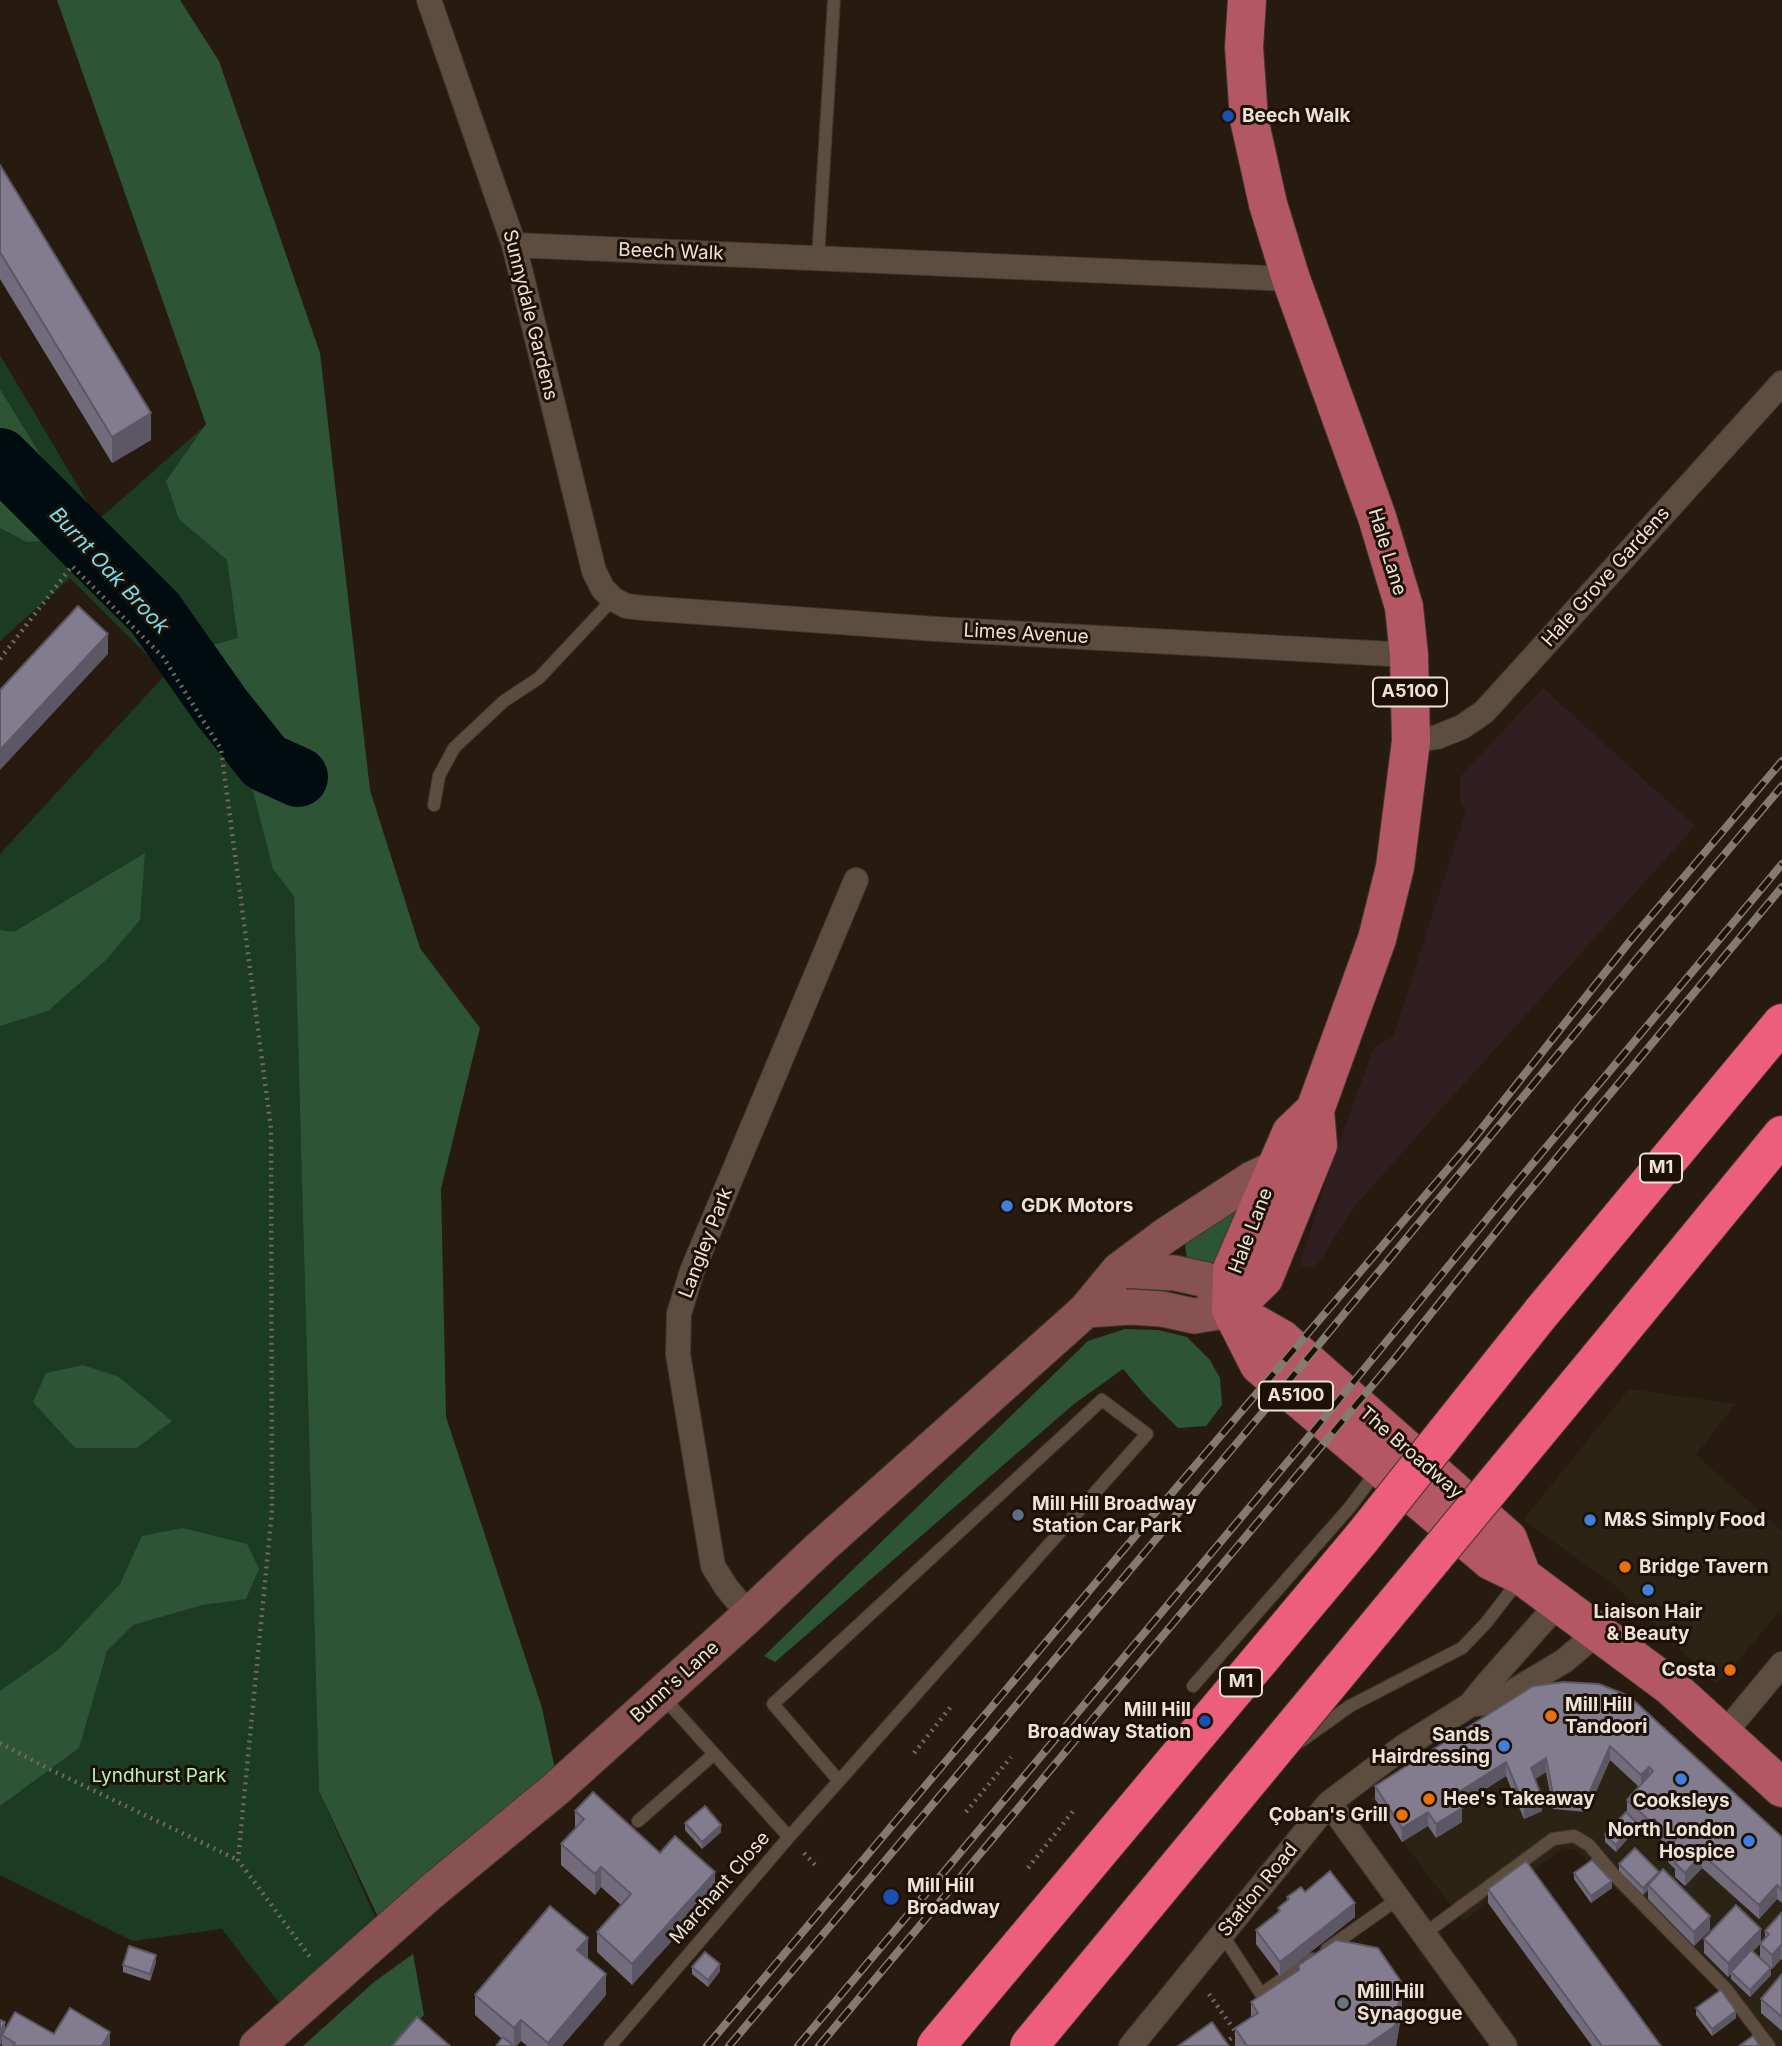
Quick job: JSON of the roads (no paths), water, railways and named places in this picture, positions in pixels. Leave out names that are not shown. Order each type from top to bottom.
[{"type":"highway","name":"M1","points":[[936,2046],[1361,1539],[1541,1313],[1782,1023]]},
{"type":"highway","points":[[1029,2046],[1782,1135]]},
{"type":"main road","name":"Hale Lane","points":[[1231,1310],[1264,1278],[1318,1145],[1315,1110],[1377,939],[1395,867],[1411,741],[1409,655],[1404,607],[1377,517],[1291,279],[1268,204],[1250,119],[1244,47],[1247,0]]},
{"type":"main road","name":"Hale Lane","points":[[1231,1310],[1232,1269],[1291,1133],[1315,1110]]},
{"type":"main road","name":"The Broadway","points":[[1231,1310],[1259,1365],[1508,1539],[1522,1576]]},
{"type":"main road","name":"The Broadway","points":[[1389,1455],[1424,1505],[1491,1561],[1522,1576],[1671,1686],[1782,1788]]},
{"type":"street","name":"Sunnydale Gardens","points":[[429,0],[513,245],[594,571],[603,589],[613,600]]},
{"type":"street","name":"Beech Walk","points":[[513,245],[1291,279]]},
{"type":"street","name":"Hale Grove Gardens","points":[[1411,741],[1437,737],[1462,727],[1484,712],[1782,383]]},
{"type":"street","name":"Limes Avenue","points":[[613,600],[626,606],[643,608],[936,629],[1409,655]]},
{"type":"street","name":"Langley Park","points":[[749,1615],[713,1566],[678,1354],[679,1314],[692,1271],[856,880]]},
{"type":"street","name":"Bunn's Lane","points":[[257,2046],[431,1892],[556,1789],[1086,1310],[1119,1270],[1177,1228],[1252,1179],[1275,1168]]},
{"type":"street","points":[[1086,1310],[1131,1307],[1162,1309],[1194,1316],[1231,1310],[1207,1280],[1175,1273],[1119,1270]]},
{"type":"street","name":"Station Road","points":[[1131,2046],[1329,1803],[1403,1747],[1471,1705],[1559,1603]]},
{"type":"street","name":"Station Road","points":[[1471,1705],[1497,1701],[1564,1661],[1598,1632]]},
{"type":"street","points":[[1723,1735],[1782,1664]]},
{"type":"street","points":[[1329,1803],[1505,2046]]},
{"type":"lane","points":[[818,258],[834,0]]},
{"type":"lane","points":[[434,806],[439,776],[454,748],[504,701],[539,678],[613,600]]},
{"type":"lane","points":[[789,1837],[839,1781],[1147,1434],[1102,1400],[773,1704],[839,1781]]},
{"type":"lane","points":[[1193,1686],[1350,1507],[1389,1455]]},
{"type":"lane","points":[[1350,1507],[1424,1505]]},
{"type":"lane","points":[[1293,1747],[1350,1706],[1462,1648],[1486,1623],[1522,1576]]},
{"type":"lane","name":"Marchant Close","points":[[610,2046],[789,1837],[660,1694]]},
{"type":"lane","points":[[638,1821],[714,1754]]},
{"type":"lane","points":[[1424,1934],[1553,1839],[1574,1836],[1590,1845],[1615,1875],[1727,1990],[1769,2046]]},
{"type":"lane","points":[[1222,1934],[1261,1994],[1398,1899]]},
{"type":"waterway","name":"Burnt Oak Brook","points":[[0,458],[155,613],[222,708],[265,762],[298,777]]},
{"type":"railway","points":[[707,2046],[1475,1137],[1630,941],[1782,761]]},
{"type":"railway","points":[[729,2046],[1269,1405],[1782,786]]},
{"type":"railway","points":[[798,2046],[1306,1440],[1782,864]]},
{"type":"railway","points":[[819,2046],[1397,1356],[1521,1201],[1782,887]]},
{"type":"place","name":"Beech Walk","points":[[1228,116]]},
{"type":"place","name":"GDK Motors","points":[[1007,1206]]},
{"type":"place","name":"Mill Hill Broadway Station Car Park","points":[[1018,1515]]},
{"type":"place","name":"M&S Simply Food","points":[[1590,1520]]},
{"type":"place","name":"Bridge Tavern","points":[[1625,1567]]},
{"type":"place","name":"Liaison Hair & Beauty","points":[[1648,1590]]},
{"type":"place","name":"Costa","points":[[1730,1670]]},
{"type":"place","name":"Mill Hill Tandoori","points":[[1551,1716]]},
{"type":"place","name":"Mill Hill Broadway Station","points":[[1205,1721]]},
{"type":"place","name":"Sands Hairdressing","points":[[1504,1746]]},
{"type":"place","name":"Cooksleys","points":[[1681,1779]]},
{"type":"place","name":"Hee's Takeaway","points":[[1429,1799]]},
{"type":"place","name":"Çoban's Grill","points":[[1402,1815]]},
{"type":"place","name":"North London Hospice","points":[[1749,1841]]},
{"type":"place","name":"Mill Hill Broadway","points":[[891,1897]]},
{"type":"place","name":"Mill Hill Synagogue","points":[[1343,2003]]},
{"type":"park label","name":"Lyndhurst Park","points":[[159,1776]]}]
